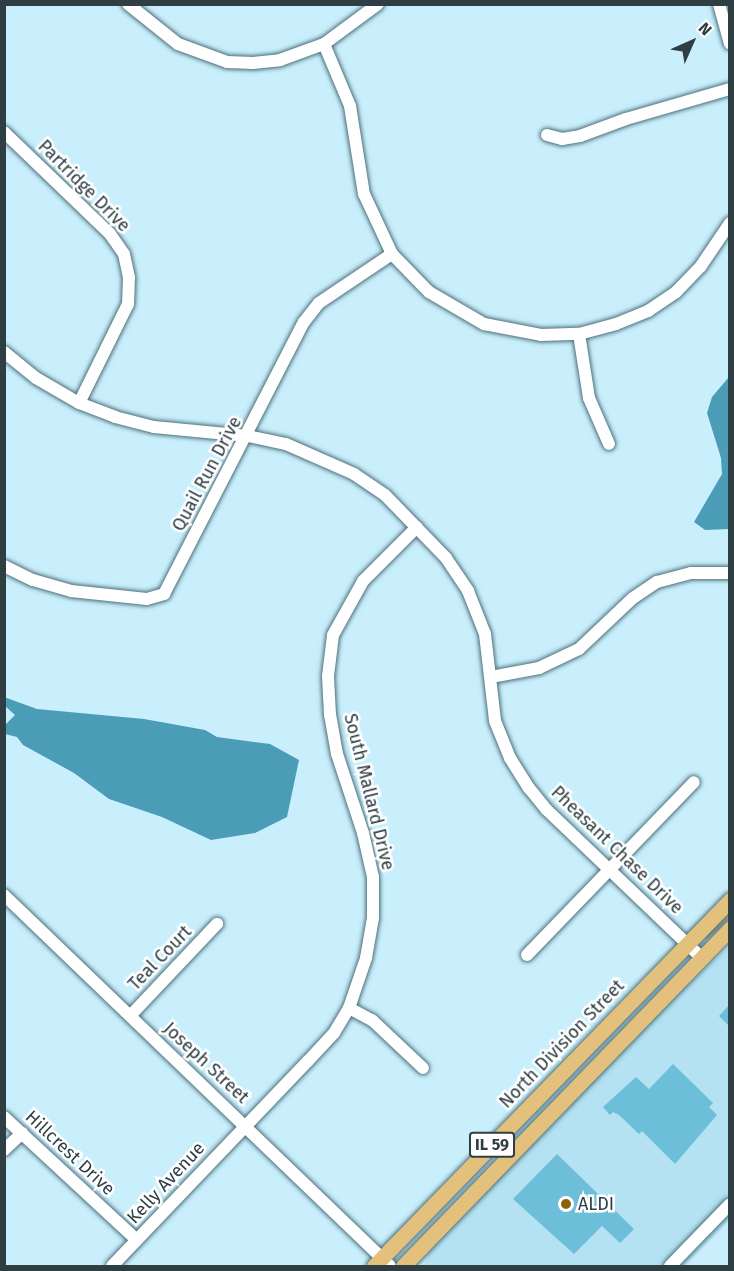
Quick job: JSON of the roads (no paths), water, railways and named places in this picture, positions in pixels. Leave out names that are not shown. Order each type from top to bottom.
[{"type":"main road","name":"North Division Street","points":[[382,1263],[729,900]]},
{"type":"main road","name":"IL 59","points":[[403,1266],[729,929]]},
{"type":"street","points":[[129,5],[178,44],[227,62],[280,60],[324,44],[378,4]]},
{"type":"street","points":[[719,4],[729,44]]},
{"type":"street","points":[[324,44],[350,106],[364,195],[392,254],[429,292],[484,324],[541,335],[579,334],[648,310],[676,292],[701,266],[729,223]]},
{"type":"street","points":[[547,135],[562,139],[580,136],[626,118],[729,89]]},
{"type":"street","name":"Partridge Drive","points":[[4,132],[110,234],[124,254],[129,277],[128,304],[79,403]]},
{"type":"street","name":"Quail Run Drive","points":[[4,566],[33,580],[71,591],[147,599],[164,594],[248,436],[304,322],[319,303],[392,254]]},
{"type":"street","points":[[579,334],[589,398],[609,444]]},
{"type":"street","name":"Pheasant Chase Drive","points":[[4,352],[36,378],[79,403],[154,427],[248,436],[286,444],[354,474],[385,495],[417,526],[468,591],[485,634],[495,721],[523,778],[547,810],[702,958]]},
{"type":"street","name":"South Mallard Drive","points":[[246,1125],[334,1033],[349,1008],[366,958],[373,918],[373,877],[363,833],[337,753],[330,715],[328,676],[333,635],[363,580],[417,526]]},
{"type":"street","points":[[491,677],[539,668],[579,649],[633,597],[657,582],[691,573],[729,573]]},
{"type":"street","points":[[527,955],[694,782]]},
{"type":"street","name":"Joseph Street","points":[[4,896],[246,1125],[382,1263]]},
{"type":"street","name":"Teal Court","points":[[130,1016],[217,924]]},
{"type":"street","points":[[349,1008],[372,1020],[423,1068]]},
{"type":"street","name":"Hillcrest Drive","points":[[4,1117],[137,1240]]},
{"type":"street","name":"Kelly Avenue","points":[[112,1266],[246,1125]]},
{"type":"street","points":[[4,1150],[22,1133]]},
{"type":"street","points":[[670,1266],[729,1204]]},
{"type":"place","name":"ALDI","points":[[566,1204]]}]
